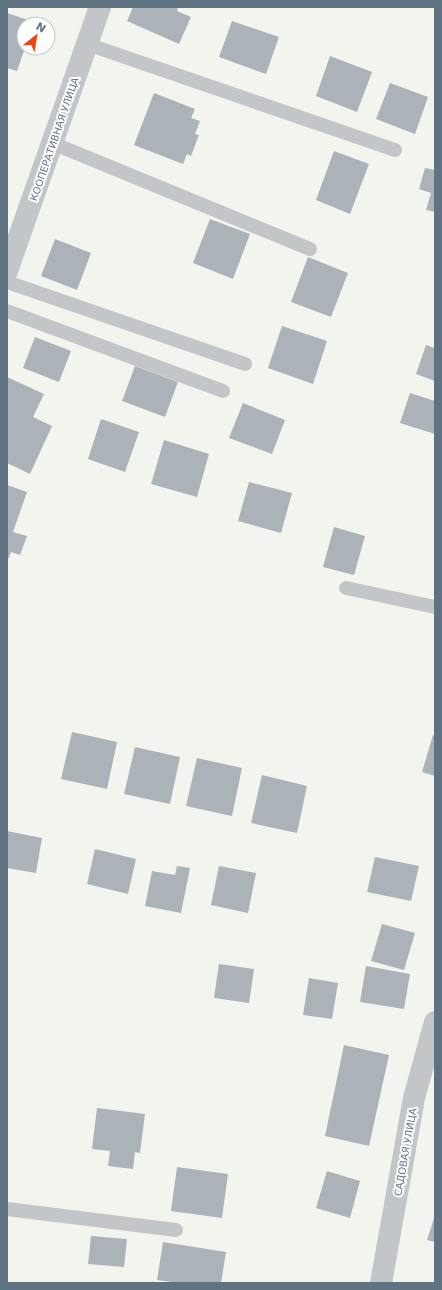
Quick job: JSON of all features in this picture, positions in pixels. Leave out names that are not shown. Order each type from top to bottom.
[{"type":"street","name":"КООПЕРАТИВНАЯ УЛИЦА","points":[[7,271],[100,7]]},
{"type":"street","name":"САДОВАЯ УЛИЦА","points":[[381,1283],[414,1098],[435,1022]]},
{"type":"lane","points":[[87,44],[395,150]]},
{"type":"lane","points":[[52,143],[310,249]]},
{"type":"lane","points":[[7,282],[245,364]]},
{"type":"lane","points":[[7,311],[223,391]]},
{"type":"lane","points":[[346,588],[435,607]]},
{"type":"lane","points":[[7,1208],[176,1230]]},
{"type":"building","points":[[133,7],[178,7],[177,11],[191,17],[179,44],[127,21]]},
{"type":"building","points":[[7,13],[16,16],[16,56],[22,56],[17,71],[7,68]]},
{"type":"building","points":[[232,21],[279,37],[266,74],[219,57]]},
{"type":"building","points":[[330,56],[372,72],[357,112],[316,96]]},
{"type":"building","points":[[390,83],[428,97],[415,134],[376,119]]},
{"type":"building","points":[[154,93],[195,109],[191,118],[200,121],[195,134],[199,135],[191,156],[187,154],[183,164],[134,145]]},
{"type":"building","points":[[334,151],[369,164],[350,214],[316,200]]},
{"type":"building","points":[[425,168],[435,170],[435,212],[426,210],[431,193],[419,189]]},
{"type":"building","points":[[210,219],[250,234],[233,279],[193,263]]},
{"type":"building","points":[[55,239],[91,253],[77,290],[41,276]]},
{"type":"building","points":[[308,257],[348,273],[331,317],[291,302]]},
{"type":"building","points":[[282,326],[327,341],[313,384],[268,368]]},
{"type":"building","points":[[35,337],[71,351],[59,382],[23,368]]},
{"type":"building","points":[[426,345],[435,348],[435,381],[416,374]]},
{"type":"building","points":[[135,366],[178,382],[165,417],[122,401]]},
{"type":"building","points":[[7,377],[44,394],[33,417],[52,426],[30,474],[7,463]]},
{"type":"building","points":[[410,393],[435,401],[435,434],[400,423]]},
{"type":"building","points":[[243,403],[285,420],[272,454],[229,438]]},
{"type":"building","points":[[101,419],[139,432],[125,472],[88,459]]},
{"type":"building","points":[[164,440],[209,454],[197,497],[151,484]]},
{"type":"building","points":[[249,482],[292,493],[281,533],[238,521]]},
{"type":"building","points":[[7,485],[27,492],[13,532],[27,536],[20,555],[11,552],[7,562]]},
{"type":"building","points":[[334,527],[365,536],[354,575],[323,567]]},
{"type":"building","points":[[72,732],[117,742],[107,789],[61,779]]},
{"type":"building","points":[[433,735],[435,736],[435,776],[422,772]]},
{"type":"building","points":[[135,747],[180,757],[170,804],[124,794]]},
{"type":"building","points":[[197,758],[242,768],[232,816],[186,806]]},
{"type":"building","points":[[262,775],[307,786],[297,833],[251,823]]},
{"type":"building","points":[[7,831],[42,838],[36,873],[7,868]]},
{"type":"building","points":[[95,849],[136,859],[128,894],[87,884]]},
{"type":"building","points":[[375,857],[419,866],[411,901],[367,892]]},
{"type":"building","points":[[177,866],[190,868],[181,913],[145,906],[152,871],[175,875]]},
{"type":"building","points":[[219,866],[256,873],[248,913],[211,905]]},
{"type":"building","points":[[382,924],[415,933],[404,970],[371,961]]},
{"type":"building","points":[[219,964],[254,969],[249,1003],[214,998]]},
{"type":"building","points":[[366,966],[410,974],[404,1009],[360,1002]]},
{"type":"building","points":[[309,978],[338,983],[332,1019],[303,1015]]},
{"type":"building","points":[[344,1045],[389,1055],[369,1146],[325,1136]]},
{"type":"building","points":[[97,1108],[145,1114],[140,1153],[135,1152],[133,1169],[108,1166],[110,1151],[92,1149]]},
{"type":"building","points":[[177,1167],[228,1174],[222,1218],[171,1211]]},
{"type":"building","points":[[327,1171],[360,1181],[350,1218],[316,1208]]},
{"type":"building","points":[[435,1215],[435,1242],[427,1240]]},
{"type":"building","points":[[91,1236],[127,1239],[124,1267],[88,1264]]},
{"type":"building","points":[[163,1242],[226,1252],[221,1283],[179,1283],[157,1280]]}]
